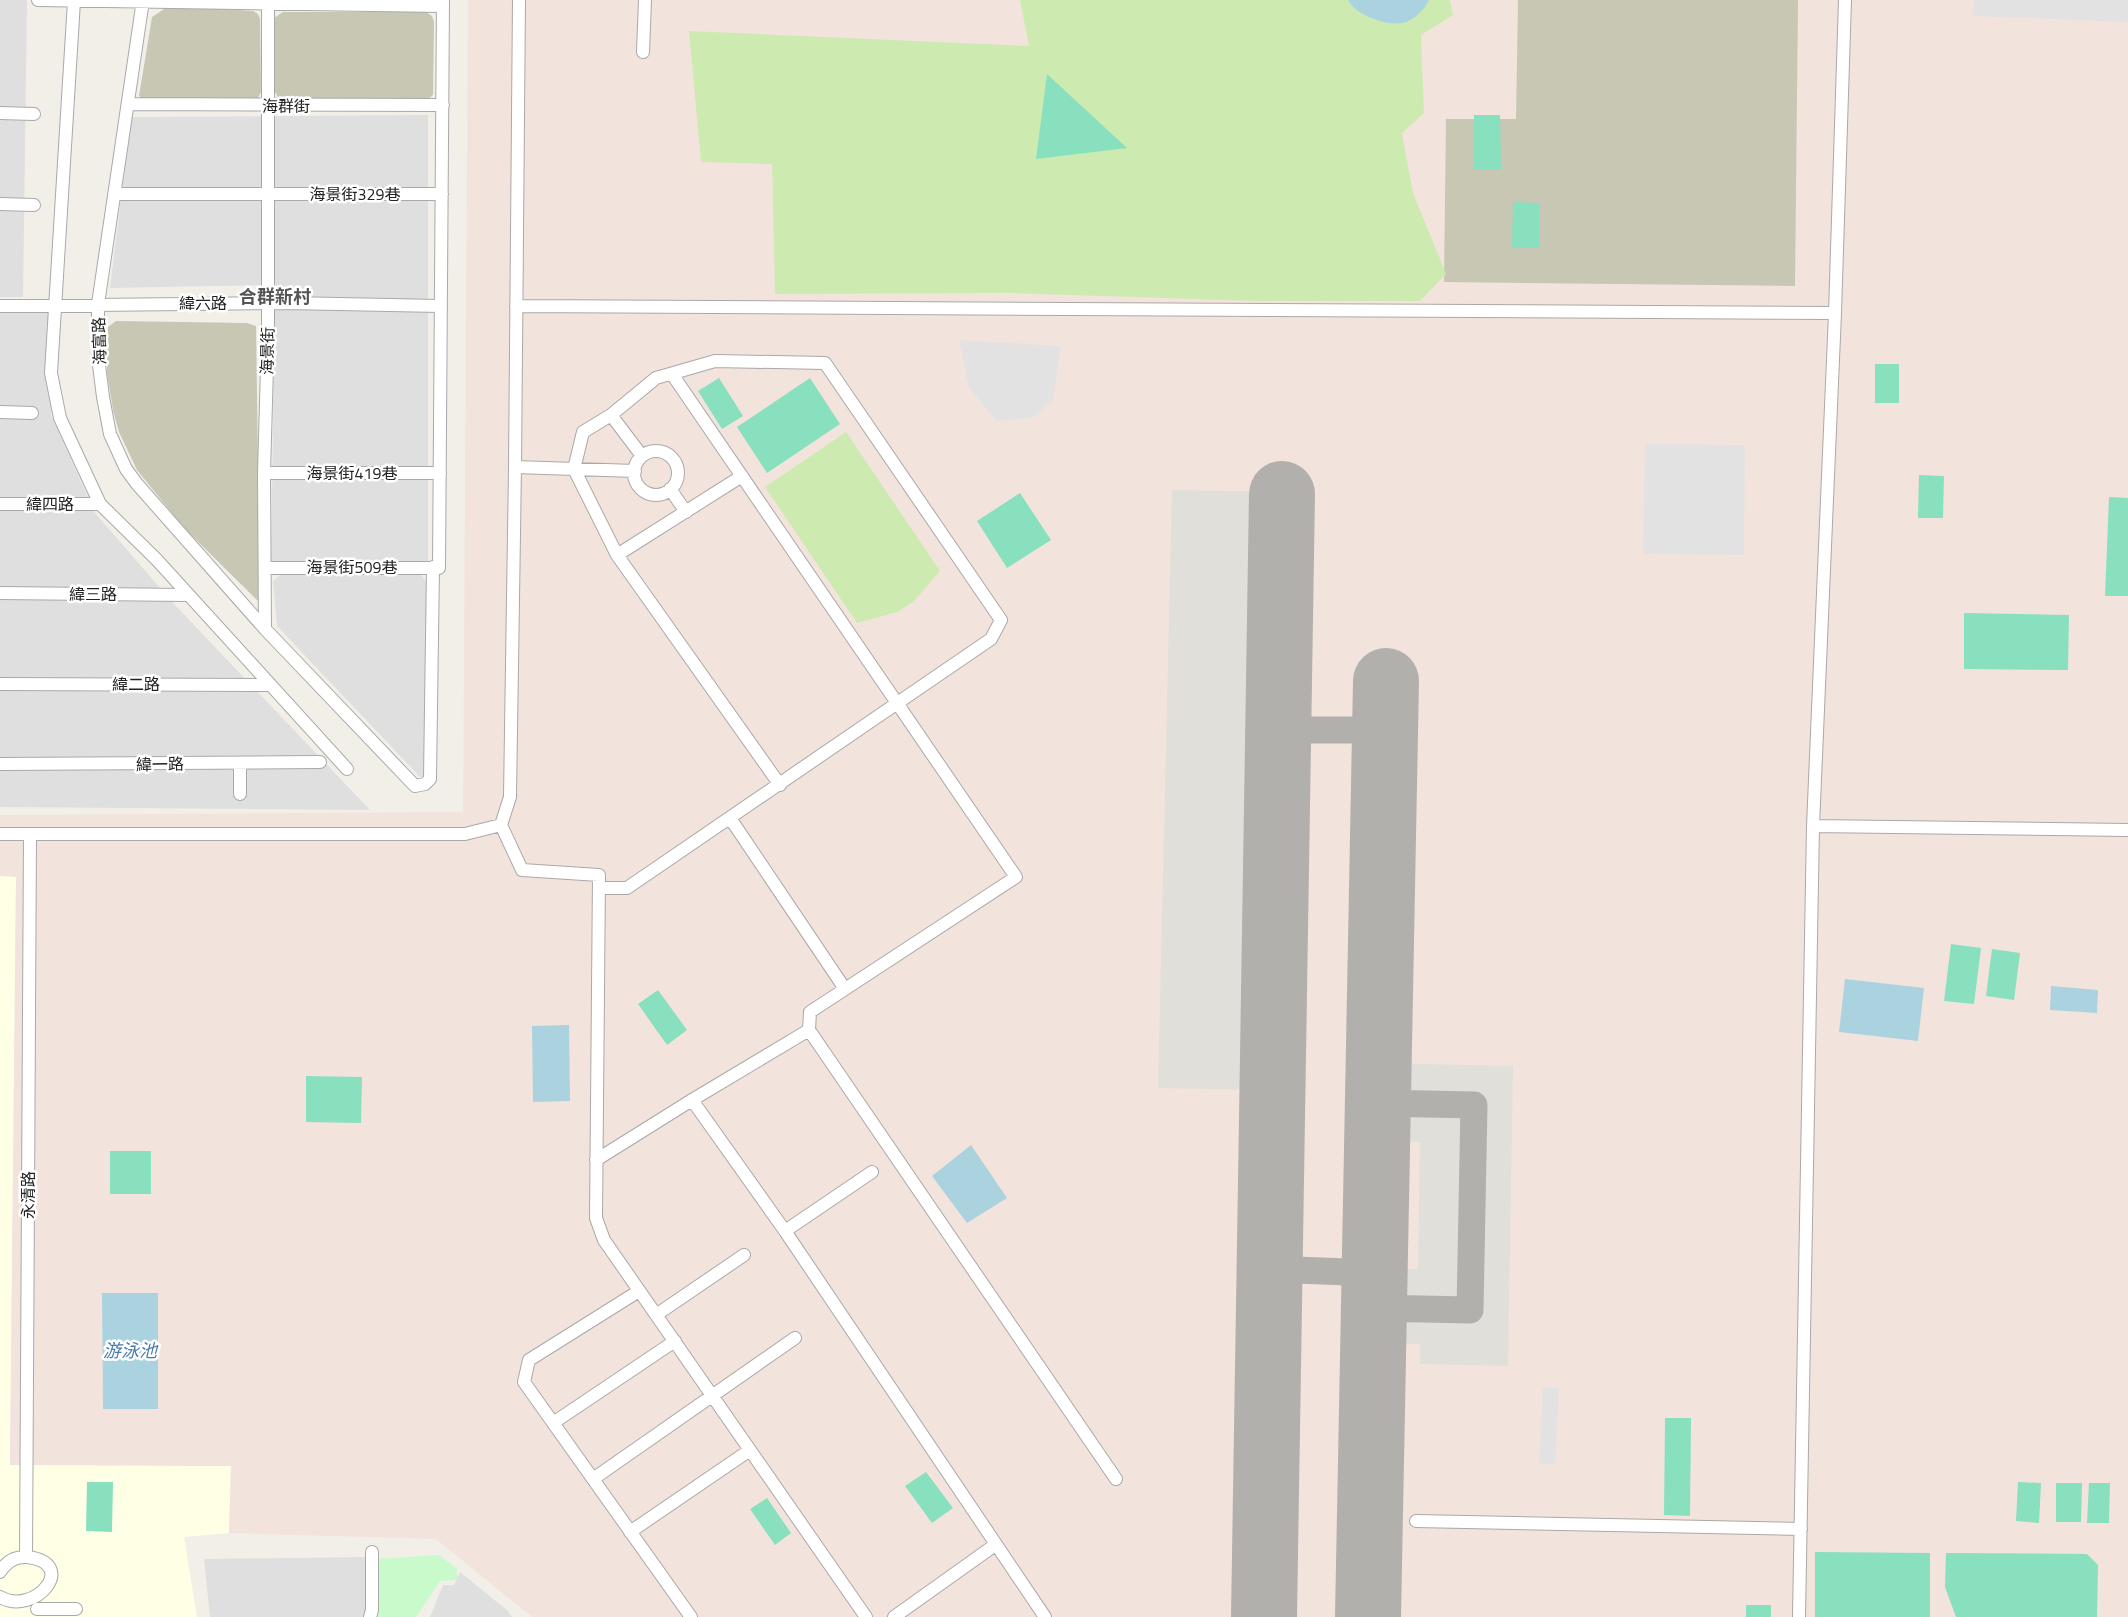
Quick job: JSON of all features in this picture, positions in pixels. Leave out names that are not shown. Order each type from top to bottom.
[{"type":"street","points":[[38,0],[443,3],[440,473],[436,567]]},
{"type":"street","points":[[519,0],[510,797],[501,825],[522,870],[599,875],[596,1218],[604,1240],[866,1617]]},
{"type":"street","points":[[643,52],[645,0]]},
{"type":"street","points":[[1799,1617],[1813,826],[1835,313],[1845,0]]},
{"type":"street","points":[[74,1],[51,373],[60,418],[100,504],[157,560],[347,769]]},
{"type":"street","name":"海富路","points":[[143,1],[98,304],[98,357],[103,397],[110,434],[126,469],[265,629],[415,786],[425,784],[430,778],[431,768],[436,567]]},
{"type":"street","name":"海景街","points":[[265,629],[268,2]]},
{"type":"street","name":"海群街","points":[[128,104],[443,105]]},
{"type":"street","points":[[0,113],[34,114]]},
{"type":"street","name":"海景街329巷","points":[[114,194],[442,194]]},
{"type":"street","points":[[0,204],[34,205]]},
{"type":"street","name":"緯六路","points":[[0,306],[267,303],[441,306]]},
{"type":"street","points":[[516,306],[1835,313]]},
{"type":"street","points":[[599,888],[627,888],[780,785],[991,639],[1001,620],[825,363],[714,361],[656,378],[611,415],[583,432],[574,468],[617,555],[780,785]]},
{"type":"street","points":[[672,374],[1016,877],[810,1012],[809,1030],[1116,1479]]},
{"type":"street","points":[[0,411],[32,413]]},
{"type":"street","points":[[611,415],[642,456]]},
{"type":"street","points":[[655,451],[673,459],[678,471],[675,484],[670,489],[657,495],[643,490],[635,478],[635,471],[642,456],[655,451]]},
{"type":"street","points":[[515,467],[635,471]]},
{"type":"street","name":"海景街419巷","points":[[264,473],[440,473]]},
{"type":"street","points":[[617,555],[742,476]]},
{"type":"street","points":[[670,489],[686,512]]},
{"type":"street","name":"緯四路","points":[[0,504],[100,504]]},
{"type":"street","name":"海景街509巷","points":[[265,568],[436,567]]},
{"type":"street","name":"緯三路","points":[[0,593],[187,595]]},
{"type":"street","name":"緯二路","points":[[0,684],[271,685]]},
{"type":"street","name":"緯一路","points":[[0,764],[320,762]]},
{"type":"street","points":[[240,763],[240,794]]},
{"type":"street","points":[[730,818],[845,989]]},
{"type":"street","points":[[0,834],[465,834],[501,825]]},
{"type":"street","points":[[1813,826],[2128,830]]},
{"type":"street","name":"永清路","points":[[26,1557],[30,834]]},
{"type":"street","points":[[596,1160],[809,1030]]},
{"type":"street","points":[[692,1100],[785,1231],[1045,1617]]},
{"type":"street","points":[[785,1231],[873,1172]]},
{"type":"street","points":[[656,1315],[744,1255]]},
{"type":"street","points":[[639,1291],[530,1360],[524,1382],[691,1617]]},
{"type":"street","points":[[593,1479],[795,1338]]},
{"type":"street","points":[[553,1423],[675,1341]]},
{"type":"street","points":[[630,1532],[750,1450]]},
{"type":"street","points":[[1416,1521],[1801,1529]]},
{"type":"street","points":[[894,1617],[995,1545]]},
{"type":"street","points":[[370,1617],[372,1552]]},
{"type":"street","points":[[0,1572],[10,1561],[26,1557],[43,1563],[52,1579],[52,1588],[49,1596],[31,1612]]},
{"type":"street","points":[[0,1597],[12,1608],[31,1612],[76,1609]]},
{"type":"shaded area","points":[[0,0],[27,0],[23,297],[0,297]]},
{"type":"shaded area","points":[[468,0],[2128,0],[2128,1617],[532,1617],[436,1539],[229,1533],[231,1466],[10,1465],[16,877],[0,876],[0,815],[463,812]]},
{"type":"shaded area","points":[[1518,0],[1798,0],[1795,286],[1444,282],[1446,119],[1516,119]]},
{"type":"shaded area","points":[[1974,0],[2128,0],[2128,22],[1973,16]]},
{"type":"shaded area","points":[[177,6],[253,11],[258,14],[260,19],[261,92],[258,98],[254,100],[143,99],[139,96],[152,17],[164,9]]},
{"type":"shaded area","points":[[283,12],[426,12],[432,16],[434,22],[433,95],[426,101],[279,99],[275,92],[274,18]]},
{"type":"shaded area","points":[[428,115],[428,567],[271,567],[275,285],[110,288],[131,117]]},
{"type":"shaded area","points":[[0,312],[48,312],[51,415],[95,513],[174,604],[370,810],[0,807]]},
{"type":"shaded area","points":[[116,321],[247,323],[256,326],[260,603],[184,528],[137,470],[119,432],[107,373],[108,327]]},
{"type":"shaded area","points":[[959,340],[1061,346],[1053,400],[1032,418],[996,421],[969,387]]},
{"type":"shaded area","points":[[1645,444],[1745,445],[1744,555],[1643,554]]},
{"type":"shaded area","points":[[1172,490],[1276,492],[1262,1090],[1158,1088]]},
{"type":"shaded area","points":[[420,574],[427,582],[426,773],[424,777],[420,777],[277,626],[273,581],[280,575]]},
{"type":"shaded area","points":[[0,876],[16,876],[10,1464],[231,1466],[229,1533],[184,1537],[197,1617],[0,1617]]},
{"type":"shaded area","points":[[1378,1063],[1513,1066],[1508,1366],[1420,1364],[1420,1344],[1373,1343],[1374,1269],[1418,1269],[1420,1142],[1377,1141]]},
{"type":"shaded area","points":[[1543,1387],[1559,1388],[1555,1464],[1539,1464]]},
{"type":"shaded area","points":[[365,1557],[366,1617],[210,1617],[204,1559]]},
{"type":"shaded area","points":[[460,1572],[508,1611],[512,1617],[430,1617],[443,1585],[454,1585]]},
{"type":"green space","points":[[1020,0],[1450,0],[1453,15],[1421,35],[1424,113],[1402,133],[1413,193],[1446,274],[1420,301],[1257,301],[1010,293],[775,294],[772,164],[701,162],[689,31],[1029,46]]},
{"type":"green space","points":[[1047,74],[1127,148],[1036,159]]},
{"type":"green space","points":[[1474,115],[1500,115],[1501,170],[1474,170]]},
{"type":"green space","points":[[1513,202],[1540,203],[1539,248],[1512,248]]},
{"type":"green space","points":[[1875,364],[1899,364],[1899,403],[1875,403]]},
{"type":"green space","points":[[719,378],[743,416],[722,429],[698,391]]},
{"type":"green space","points":[[810,378],[840,424],[767,473],[737,427]]},
{"type":"green space","points":[[846,432],[940,571],[913,602],[897,612],[857,623],[765,487]]},
{"type":"green space","points":[[1919,475],[1944,476],[1943,518],[1918,518]]},
{"type":"green space","points":[[1020,493],[1051,540],[1007,568],[977,521]]},
{"type":"green space","points":[[2109,497],[2128,498],[2128,596],[2105,596]]},
{"type":"green space","points":[[1964,613],[2069,615],[2068,670],[1964,669]]},
{"type":"green space","points":[[1951,944],[1981,948],[1974,1004],[1944,1001]]},
{"type":"green space","points":[[1992,949],[2020,953],[2014,1000],[1986,996]]},
{"type":"green space","points":[[658,990],[687,1030],[667,1045],[638,1004]]},
{"type":"green space","points":[[306,1076],[362,1077],[361,1123],[306,1122]]},
{"type":"green space","points":[[110,1151],[151,1151],[151,1194],[110,1194]]},
{"type":"green space","points":[[1665,1418],[1691,1418],[1690,1516],[1664,1515]]},
{"type":"green space","points":[[926,1472],[953,1508],[932,1523],[905,1486]]},
{"type":"green space","points":[[87,1482],[113,1482],[112,1532],[86,1531]]},
{"type":"green space","points":[[2018,1482],[2041,1483],[2039,1523],[2016,1521]]},
{"type":"green space","points":[[2056,1483],[2082,1483],[2081,1522],[2056,1522]]},
{"type":"green space","points":[[2089,1483],[2110,1483],[2109,1523],[2087,1523]]},
{"type":"green space","points":[[767,1498],[791,1533],[775,1545],[750,1509]]},
{"type":"green space","points":[[1815,1552],[1930,1553],[1930,1617],[1815,1617]]},
{"type":"green space","points":[[1946,1553],[2087,1554],[2098,1565],[2097,1617],[1956,1617],[1945,1587]]},
{"type":"green space","points":[[439,1555],[457,1569],[457,1580],[440,1581],[416,1617],[373,1617],[375,1559]]},
{"type":"green space","points":[[1746,1605],[1771,1605],[1771,1617],[1746,1617]]},
{"type":"water","points":[[1348,0],[1429,0],[1425,7],[1409,21],[1391,23],[1365,15]]},
{"type":"water","points":[[1845,979],[1924,988],[1918,1041],[1839,1032]]},
{"type":"water","points":[[2051,986],[2098,990],[2097,1013],[2050,1010]]},
{"type":"water","points":[[569,1025],[570,1101],[533,1102],[532,1026]]},
{"type":"water","points":[[971,1145],[1007,1198],[967,1223],[932,1176]]},
{"type":"water","name":"游泳池","points":[[102,1293],[158,1293],[158,1409],[103,1409]]},
{"type":"taxiway","points":[[1277,730],[1385,730]]},
{"type":"taxiway","points":[[1374,1308],[1470,1310],[1474,1105],[1378,1103]]},
{"type":"taxiway","points":[[1269,1269],[1374,1273]]},
{"type":"runway","points":[[1264,1617],[1282,494]]},
{"type":"runway","points":[[1368,1617],[1386,681]]},
{"type":"district","name":"合群新村","points":[[275,297]]}]
